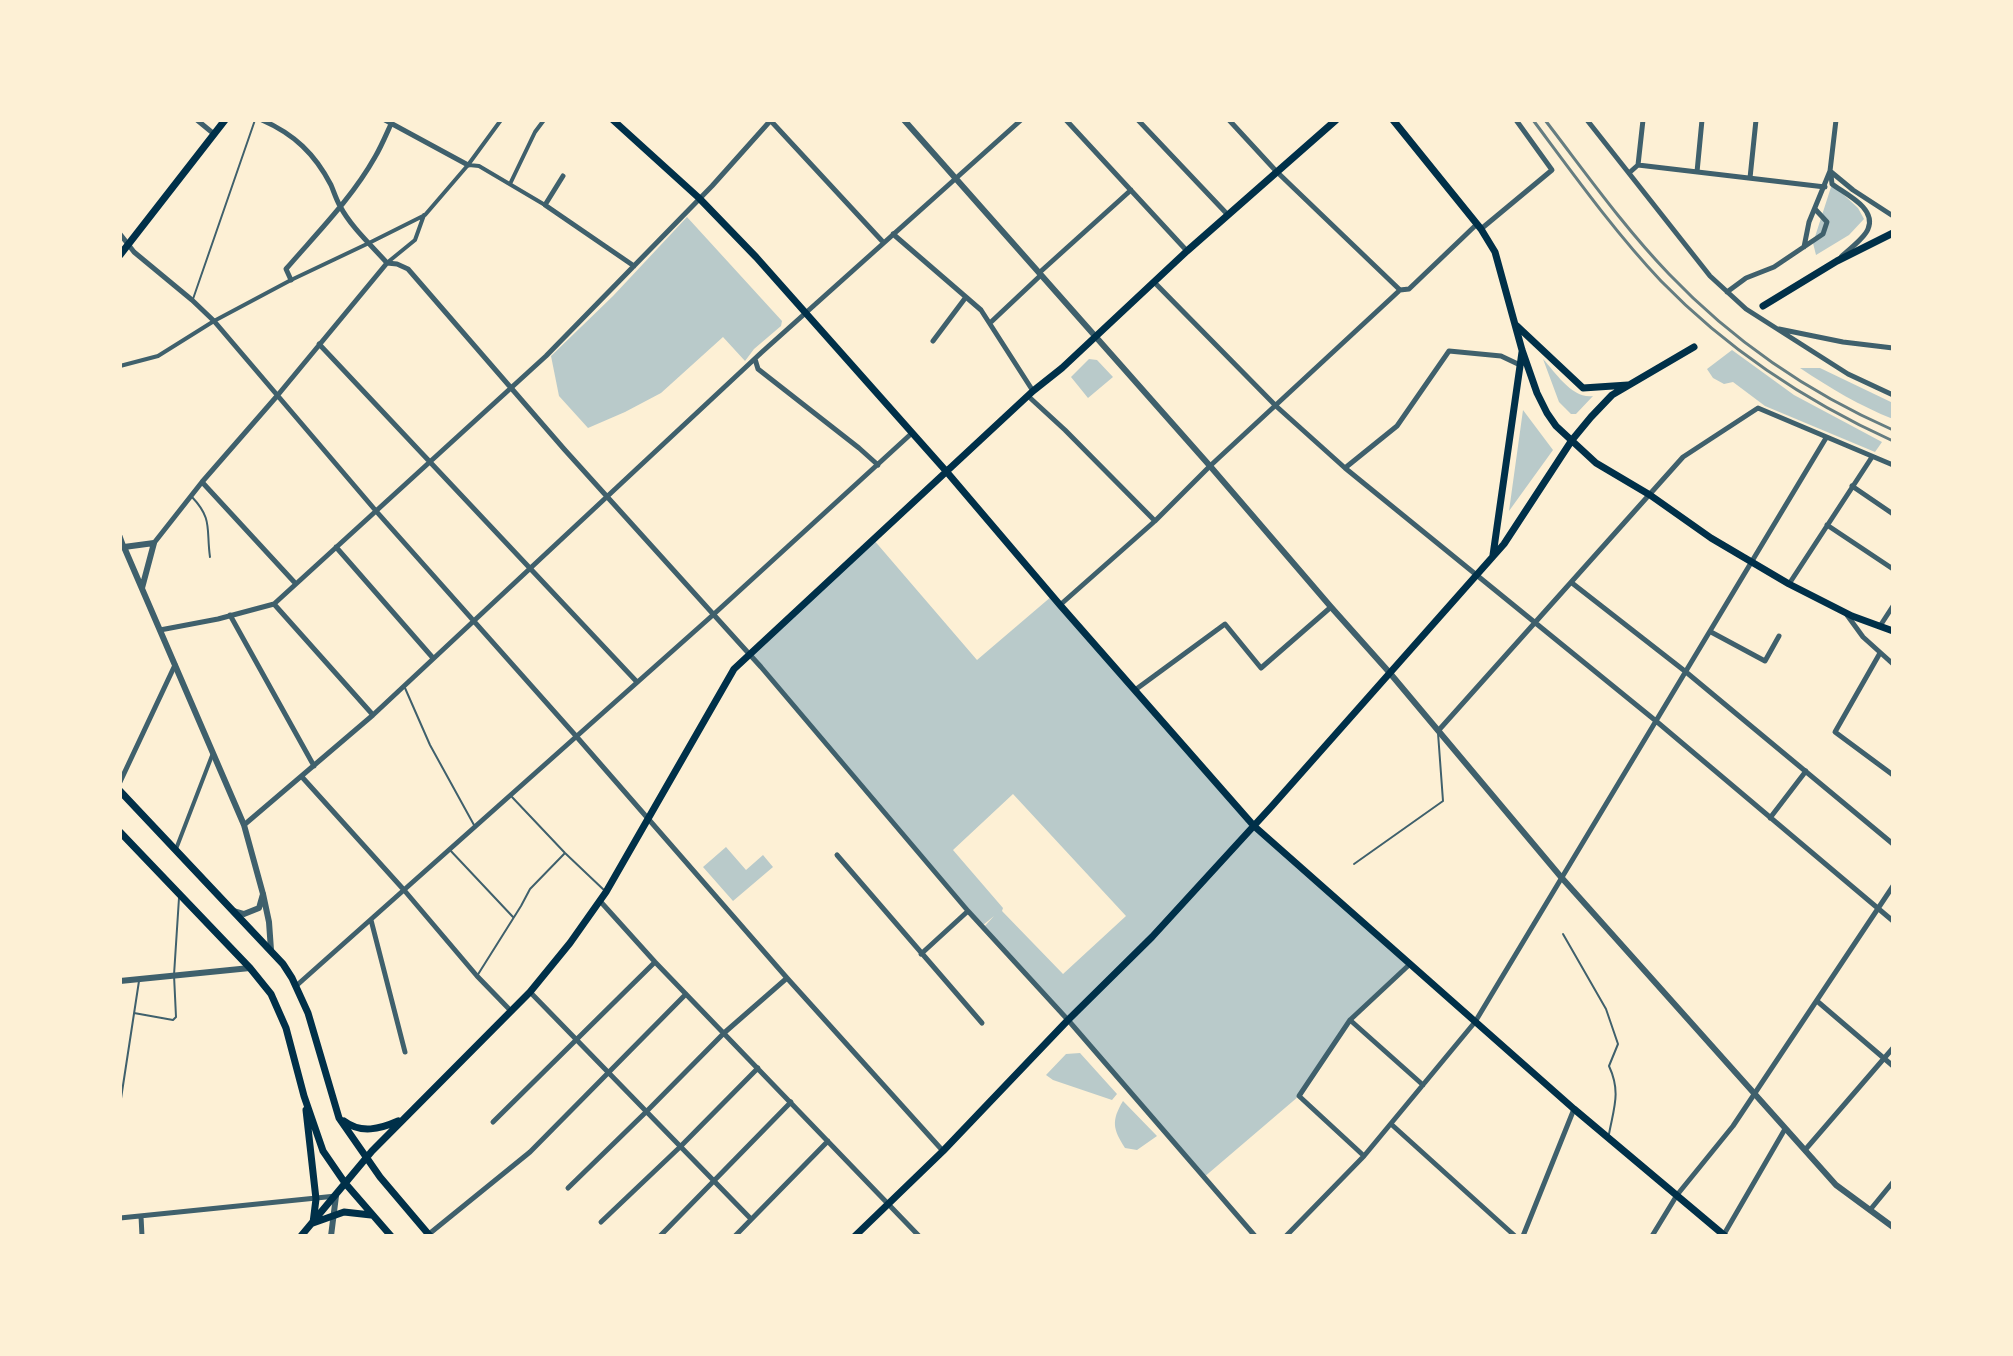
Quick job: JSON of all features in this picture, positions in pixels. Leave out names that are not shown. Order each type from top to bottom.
[{"type":"main road","points":[[120,255],[225,120]]},
{"type":"main road","points":[[613,120],[699,198],[756,257],[946,471],[1060,606],[1254,826],[1574,1109],[1724,1236]]},
{"type":"main road","points":[[301,1236],[366,1158],[530,992],[570,944],[606,892],[734,669],[1030,394],[1062,368],[1276,171],[1336,120]]},
{"type":"main road","points":[[1393,120],[1479,226],[1495,252],[1522,350],[1537,393],[1556,426],[1596,463],[1650,495],[1711,538],[1789,584],[1846,613],[1893,631]]},
{"type":"main road","points":[[1763,306],[1837,261],[1893,233]]},
{"type":"main road","points":[[1515,325],[1583,388],[1630,385]]},
{"type":"main road","points":[[855,1236],[943,1151],[1068,1020],[1152,937],[1254,826],[1389,672],[1478,576],[1504,544],[1572,440],[1591,417],[1612,395],[1694,347]]},
{"type":"main road","points":[[1492,559],[1522,350]]},
{"type":"main road","points":[[120,791],[283,964],[308,1013],[339,1118],[366,1158],[430,1235]]},
{"type":"main road","points":[[120,832],[250,968],[271,994],[286,1028],[304,1096],[323,1152],[345,1183],[391,1236]]},
{"type":"main road","points":[[304,1096],[316,1199],[313,1223]]},
{"type":"main road","points":[[339,1118],[350,1126],[367,1130],[382,1128],[404,1119]]},
{"type":"main road","points":[[313,1223],[334,1214],[355,1212],[371,1215]]},
{"type":"street","points":[[197,120],[214,134]]},
{"type":"street","points":[[262,120],[291,135],[309,152],[323,171],[340,207],[369,243],[387,263],[408,269],[512,389],[714,614],[968,911],[1068,1020],[1255,1236]]},
{"type":"street","points":[[385,120],[468,165],[478,166],[510,183],[634,266]]},
{"type":"street","points":[[142,588],[154,543],[202,482],[387,263],[415,240],[425,214],[468,165],[501,120]]},
{"type":"street","points":[[510,183],[535,132],[544,120]]},
{"type":"street","points":[[160,630],[274,604],[512,389],[634,266],[771,120],[883,242]]},
{"type":"street","points":[[904,120],[1389,672],[1561,877],[1785,1129],[1836,1185],[1893,1227]]},
{"type":"street","points":[[244,825],[373,715],[529,567],[608,497],[755,359],[1021,120]]},
{"type":"street","points":[[1066,120],[1187,251]]},
{"type":"street","points":[[1138,120],[1228,215]]},
{"type":"street","points":[[1229,120],[1276,171],[1400,290]]},
{"type":"street","points":[[1060,606],[1155,521],[1210,466],[1400,290],[1409,289],[1479,226],[1552,170],[1516,120]]},
{"type":"street","points":[[1587,120],[1710,276],[1727,292],[1746,309],[1848,374],[1893,395]]},
{"type":"street","points":[[1629,173],[1638,165],[1643,120]]},
{"type":"street","points":[[1697,172],[1702,120]]},
{"type":"street","points":[[1750,178],[1756,120]]},
{"type":"street","points":[[1804,247],[1809,222],[1830,171],[1836,120]]},
{"type":"street","points":[[291,280],[286,269],[340,207],[375,157],[391,124]]},
{"type":"street","points":[[1638,165],[1825,187]]},
{"type":"street","points":[[1830,171],[1853,190],[1893,216]]},
{"type":"street","points":[[1830,171],[1832,184],[1862,206],[1868,213],[1869,221],[1868,230],[1837,261]]},
{"type":"street","points":[[544,205],[563,176]]},
{"type":"street","points":[[990,323],[1131,190]]},
{"type":"street","points":[[1727,292],[1746,278],[1774,267],[1823,234],[1827,222],[1815,209]]},
{"type":"street","points":[[120,366],[158,356],[214,321],[291,280],[425,214]]},
{"type":"street","points":[[120,234],[134,252],[214,321],[376,512],[576,736],[787,978],[943,1151]]},
{"type":"street","points":[[893,234],[981,310],[1030,394],[1155,521]]},
{"type":"street","points":[[1154,282],[1276,406],[1345,468],[1656,721],[1893,921]]},
{"type":"street","points":[[933,341],[966,297]]},
{"type":"street","points":[[1775,328],[1844,342],[1893,348]]},
{"type":"street","points":[[319,344],[637,682]]},
{"type":"street","points":[[1345,468],[1396,426],[1449,351],[1501,356],[1520,365]]},
{"type":"street","points":[[755,359],[758,369],[878,465]]},
{"type":"street","points":[[1438,730],[1683,457],[1758,408],[1893,465]]},
{"type":"street","points":[[296,986],[714,614],[912,433]]},
{"type":"street","points":[[1286,1236],[1364,1156],[1475,1022],[1826,438]]},
{"type":"street","points":[[1789,584],[1872,457]]},
{"type":"street","points":[[202,482],[296,584]]},
{"type":"street","points":[[1852,486],[1893,514]]},
{"type":"street","points":[[1827,525],[1893,569]]},
{"type":"street","points":[[120,536],[244,825],[263,894],[269,922],[271,950]]},
{"type":"street","points":[[124,547],[154,543]]},
{"type":"street","points":[[336,547],[433,658]]},
{"type":"street","points":[[1572,583],[1686,672],[1893,844]]},
{"type":"street","points":[[274,604],[373,715]]},
{"type":"street","points":[[1880,626],[1893,606]]},
{"type":"street","points":[[1135,690],[1225,624],[1261,668],[1331,607]]},
{"type":"street","points":[[1846,613],[1863,637],[1893,664]]},
{"type":"street","points":[[230,615],[314,766]]},
{"type":"street","points":[[1711,632],[1765,661],[1779,636]]},
{"type":"street","points":[[1880,653],[1835,732],[1893,775]]},
{"type":"street","points":[[120,782],[175,665]]},
{"type":"street","points":[[176,849],[213,752]]},
{"type":"street","points":[[1770,818],[1806,771]]},
{"type":"street","points":[[302,777],[404,890],[477,976],[510,1010]]},
{"type":"street","points":[[837,855],[982,1023]]},
{"type":"street","points":[[1652,1236],[1677,1195],[1733,1126],[1893,886]]},
{"type":"street","points":[[234,911],[244,914],[258,908],[263,894]]},
{"type":"street","points":[[600,901],[655,962],[919,1236]]},
{"type":"street","points":[[921,954],[968,911]]},
{"type":"street","points":[[371,920],[405,1052]]},
{"type":"street","points":[[493,1122],[655,962]]},
{"type":"street","points":[[1364,1156],[1299,1096],[1350,1020],[1410,964]]},
{"type":"street","points":[[120,981],[250,968]]},
{"type":"street","points":[[568,1188],[724,1033],[787,978]]},
{"type":"street","points":[[530,992],[751,1219]]},
{"type":"street","points":[[430,1235],[530,1152],[686,994]]},
{"type":"street","points":[[1817,1001],[1893,1066]]},
{"type":"street","points":[[1350,1020],[1423,1085]]},
{"type":"street","points":[[1805,1150],[1893,1048]]},
{"type":"street","points":[[601,1222],[758,1068]]},
{"type":"street","points":[[660,1236],[791,1102]]},
{"type":"street","points":[[1391,1124],[1512,1235],[1522,1236],[1574,1109]]},
{"type":"street","points":[[1724,1236],[1785,1129]]},
{"type":"street","points":[[735,1236],[828,1141]]},
{"type":"street","points":[[1870,1210],[1893,1182]]},
{"type":"street","points":[[120,1218],[336,1196],[332,1236]]},
{"type":"street","points":[[141,1216],[142,1236]]},
{"type":"lane","points":[[192,300],[255,120]]},
{"type":"lane","points":[[192,497],[204,510],[209,529],[210,557]]},
{"type":"lane","points":[[404,685],[430,745],[475,826]]},
{"type":"lane","points":[[1354,864],[1443,801],[1438,730]]},
{"type":"lane","points":[[510,795],[606,892]]},
{"type":"lane","points":[[449,849],[513,918]]},
{"type":"lane","points":[[477,976],[530,888],[565,853]]},
{"type":"lane","points":[[134,1013],[172,1020],[176,1017],[174,975],[180,894]]},
{"type":"lane","points":[[1563,934],[1606,1010],[1618,1044],[1609,1066],[1616,1083],[1615,1105],[1608,1137]]},
{"type":"lane","points":[[120,1105],[139,979]]},
{"type":"shaded area","points":[[1832,184],[1858,208],[1864,219],[1849,235],[1816,255],[1813,243]]},
{"type":"shaded area","points":[[687,217],[782,321],[781,326],[754,349],[745,361],[723,337],[661,393],[588,428],[559,396],[551,356],[613,296]]},
{"type":"shaded area","points":[[1732,350],[1794,395],[1882,442],[1875,452],[1765,406],[1733,382],[1724,384],[1713,378],[1707,369]]},
{"type":"shaded area","points":[[1089,359],[1097,360],[1113,377],[1088,398],[1071,377]]},
{"type":"shaded area","points":[[1543,359],[1571,389],[1585,396],[1593,396],[1576,414],[1571,414],[1559,402]]},
{"type":"shaded area","points":[[1800,368],[1820,368],[1893,403],[1893,419],[1845,396]]},
{"type":"shaded area","points":[[1523,410],[1553,450],[1509,511]]},
{"type":"shaded area","points":[[873,539],[977,660],[1052,596],[1254,826],[1410,964],[1350,1020],[1299,1096],[1203,1178],[1068,1020],[983,928],[994,916],[982,926],[748,654]],"holes":[[[1013,794],[1126,916],[1063,974],[1002,911],[1003,908],[953,850]]]},
{"type":"shaded area","points":[[726,847],[746,870],[763,855],[773,867],[733,901],[703,867]]},
{"type":"shaded area","points":[[1080,1053],[1117,1094],[1112,1100],[1053,1080],[1046,1075],[1066,1054]]},
{"type":"shaded area","points":[[1123,1101],[1157,1136],[1137,1150],[1125,1148],[1116,1130],[1115,1120]]},
{"type":"railway","points":[[1533,120],[1627,242],[1686,306],[1769,372],[1830,409],[1893,441]]},
{"type":"railway","points":[[1545,120],[1636,237],[1693,298],[1745,343],[1773,363],[1831,399],[1893,430]]}]
